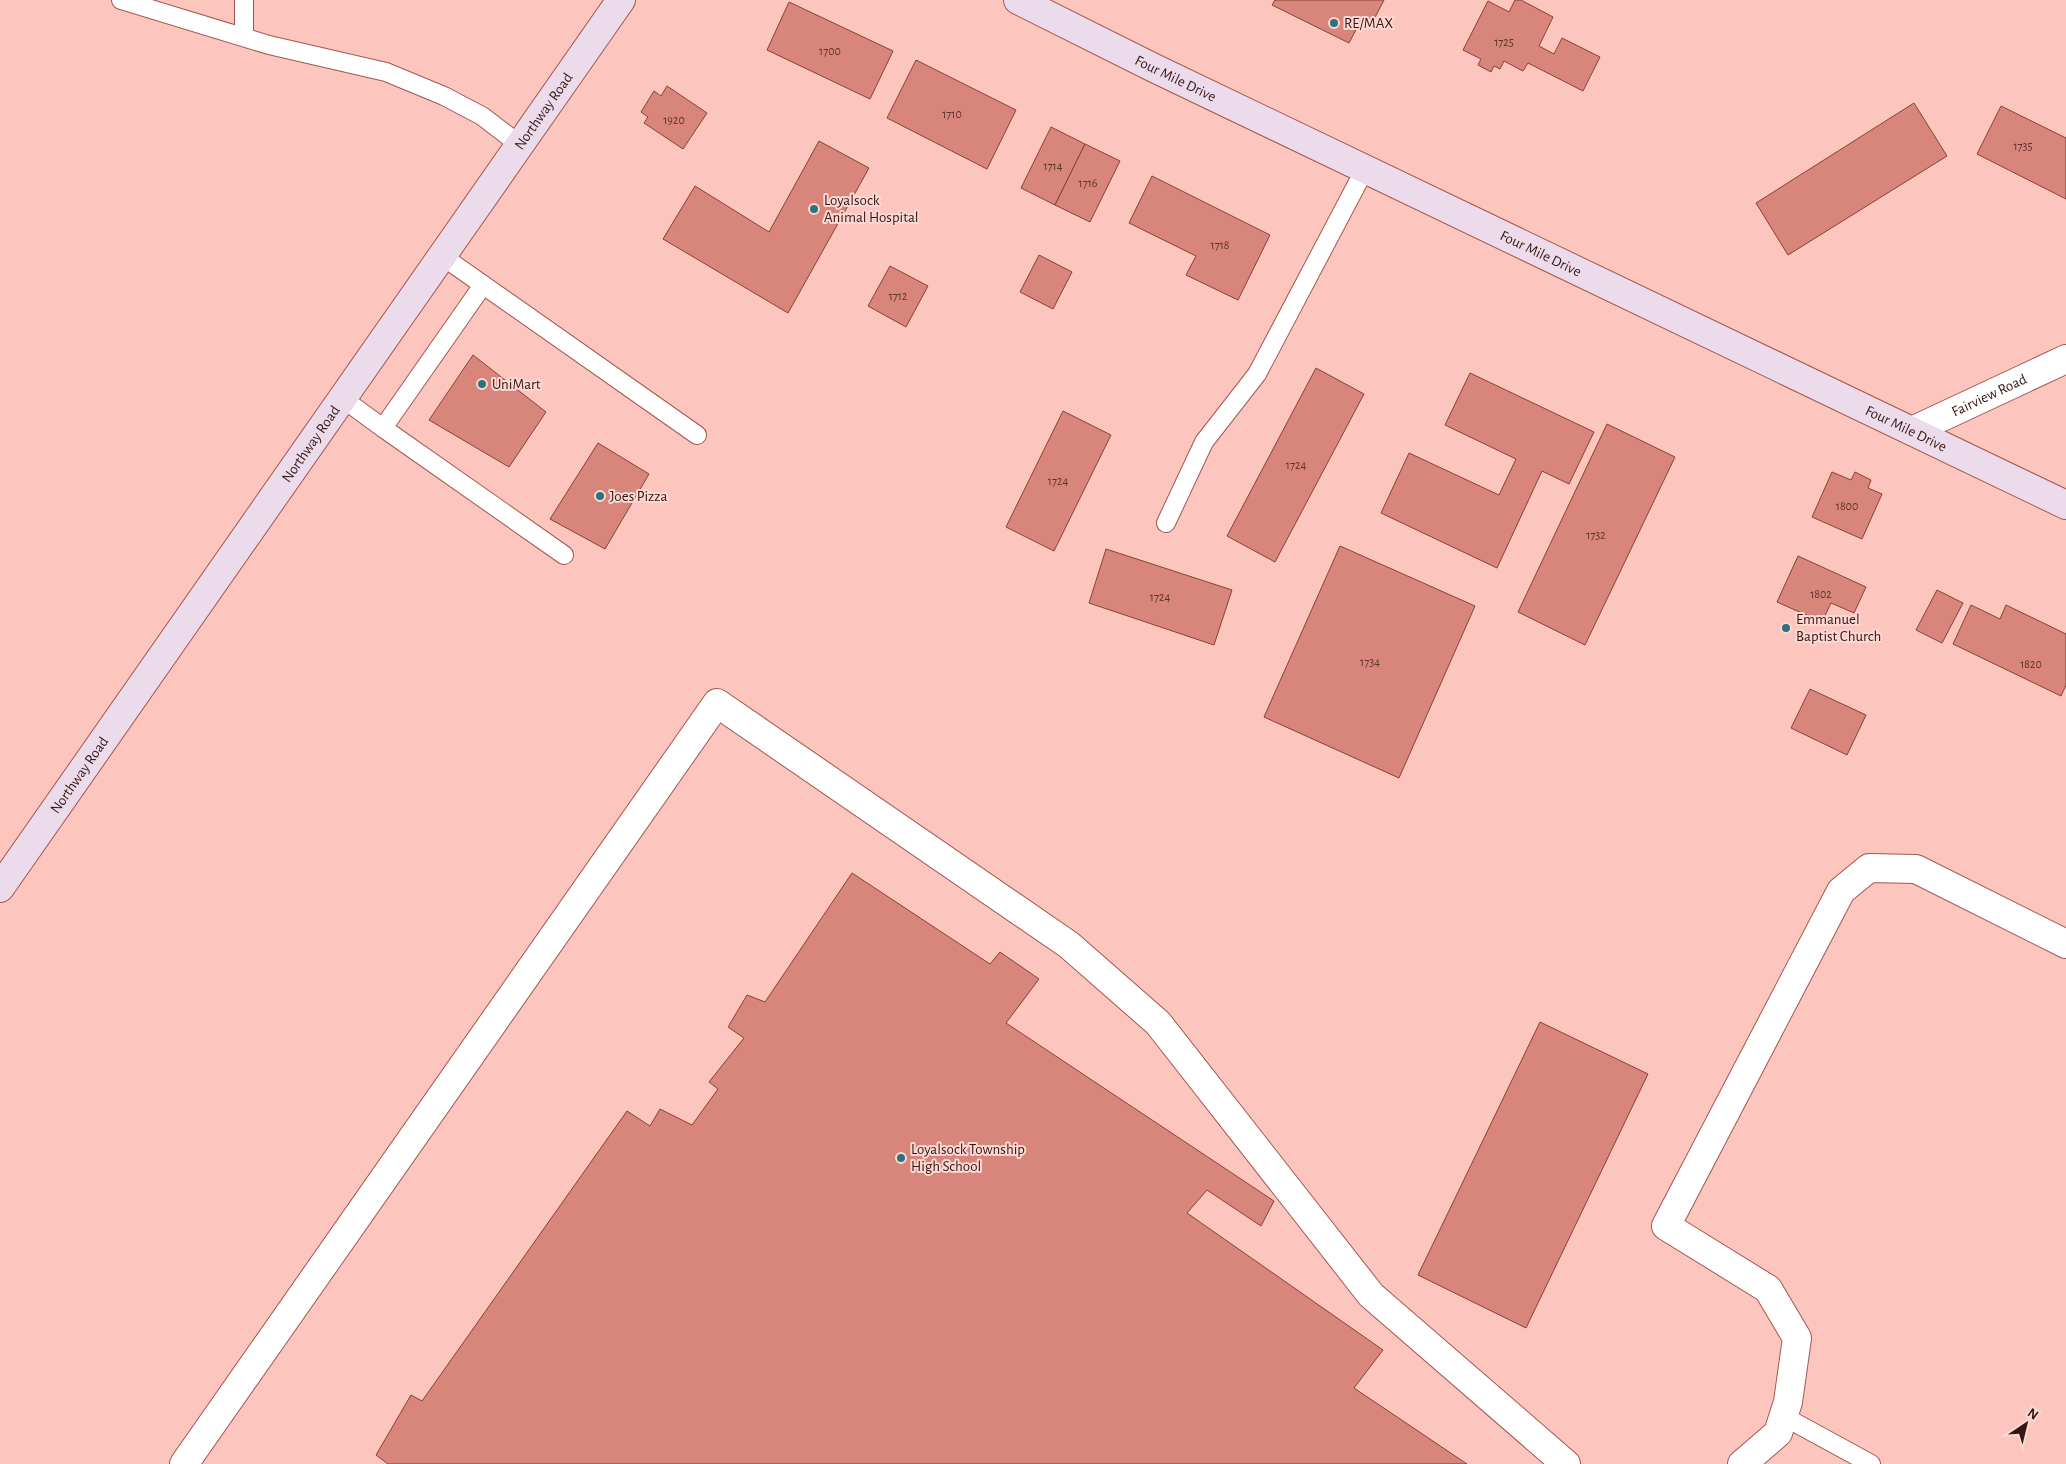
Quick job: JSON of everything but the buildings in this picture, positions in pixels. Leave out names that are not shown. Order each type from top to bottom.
[{"type":"street","name":"Northway Road","points":[[0,888],[622,0]]},
{"type":"street","name":"Four Mile Drive","points":[[1018,0],[2066,505]]},
{"type":"street","name":"Fairview Road","points":[[1912,431],[2066,359]]},
{"type":"street","points":[[184,1464],[716,703],[1069,945],[1158,1023],[1370,1295],[1566,1464]]},
{"type":"street","points":[[1742,1464],[1778,1433],[1788,1402],[1797,1338],[1768,1289],[1666,1226],[1841,891],[1869,868],[1916,869],[2066,944]]},
{"type":"lane","points":[[121,0],[269,45],[386,72],[444,96],[482,116],[520,145]]},
{"type":"lane","points":[[244,0],[244,36]]},
{"type":"lane","points":[[1166,523],[1204,442],[1257,374],[1366,169]]},
{"type":"lane","points":[[442,256],[697,435]]},
{"type":"lane","points":[[383,428],[483,285]]},
{"type":"lane","points":[[342,398],[564,555]]},
{"type":"lane","points":[[1783,1416],[1867,1463]]},
{"type":"place","name":"RE/MAX","points":[[1334,23]]},
{"type":"place","name":"Loyalsock Animal Hospital","points":[[814,209]]},
{"type":"place","name":"UniMart","points":[[482,384]]},
{"type":"place","name":"Joes Pizza","points":[[600,496]]},
{"type":"place","name":"Emmanuel Baptist Church","points":[[1786,628]]},
{"type":"place","name":"Loyalsock Township High School","points":[[901,1158]]}]
